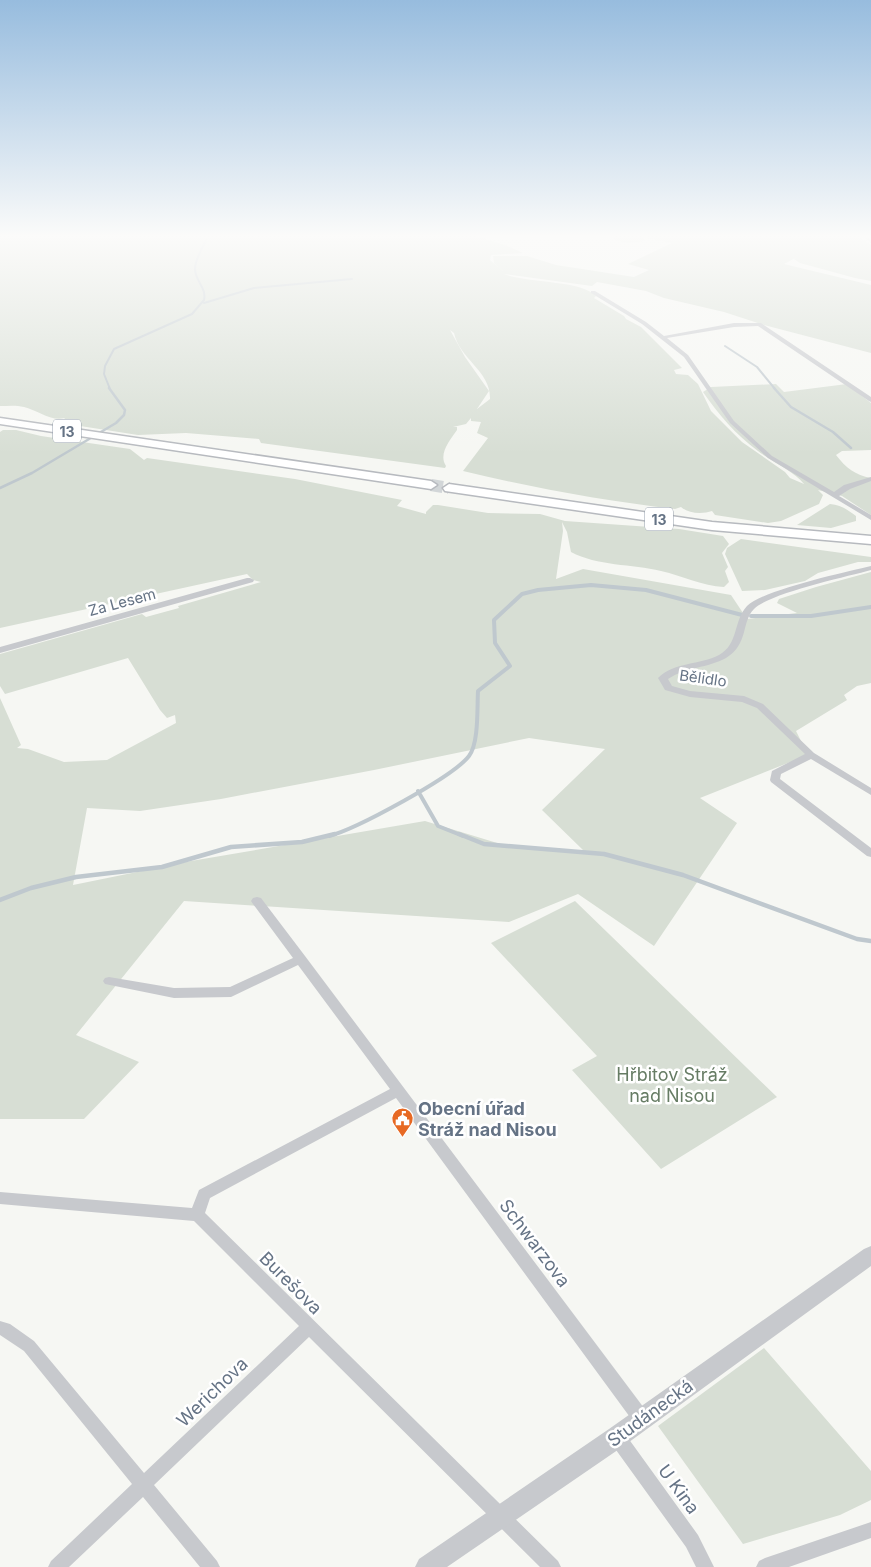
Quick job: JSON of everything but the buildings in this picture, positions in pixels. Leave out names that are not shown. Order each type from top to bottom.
[{"type":"main road","name":"13","points":[[0,421],[431,485]]},
{"type":"main road","name":"13","points":[[449,488],[735,530],[871,540]]},
{"type":"street","points":[[619,308],[665,337],[686,356],[732,422],[770,457],[871,518]]},
{"type":"street","points":[[665,337],[734,325],[759,324],[871,400]]},
{"type":"street","points":[[835,495],[846,487],[871,479]]},
{"type":"street","name":"Bělidlo","points":[[871,568],[770,596],[751,607],[737,642],[729,652],[706,662],[671,671],[663,678],[668,688],[690,694],[744,699],[760,706],[811,755],[871,792]]},
{"type":"street","name":"Za Lesem","points":[[0,650],[250,580]]},
{"type":"street","points":[[811,755],[783,768],[776,773],[775,780],[871,853]]},
{"type":"street","name":"Schwarzova","points":[[258,901],[641,1418]]},
{"type":"street","points":[[108,981],[174,993],[231,992],[300,959]]},
{"type":"street","points":[[0,1198],[197,1215],[204,1194],[398,1091]]},
{"type":"street","name":"Burešova","points":[[197,1215],[552,1567]]},
{"type":"street","name":"Studánecká","points":[[427,1567],[617,1437],[871,1255]]},
{"type":"street","name":"Werichova","points":[[57,1567],[309,1327]]},
{"type":"street","points":[[0,1328],[5,1329],[29,1346],[210,1567]]},
{"type":"street","name":"U Kina","points":[[617,1437],[692,1541],[705,1567]]},
{"type":"street","points":[[765,1567],[871,1530]]},
{"type":"green space","points":[[0,308],[611,308],[641,327],[682,368],[674,370],[676,374],[688,375],[698,384],[711,411],[742,442],[785,472],[790,478],[804,484],[795,475],[742,438],[721,416],[703,392],[711,387],[776,384],[784,392],[847,384],[871,403],[871,450],[842,451],[836,455],[851,470],[871,478],[871,515],[842,496],[818,490],[823,495],[819,504],[781,521],[768,523],[715,515],[712,511],[696,513],[681,507],[675,509],[595,498],[463,471],[488,438],[477,433],[481,422],[471,421],[471,418],[466,424],[453,427],[457,427],[457,430],[444,452],[445,468],[261,443],[259,439],[186,433],[138,435],[61,423],[65,418],[49,417],[29,408],[0,406]],"holes":[[[450,330],[454,333],[462,351],[481,373],[489,389],[490,399],[477,409],[489,391],[465,357]]]},
{"type":"green space","points":[[707,308],[871,308],[871,353],[764,325]]},
{"type":"green space","points":[[3,430],[16,430],[41,436],[130,449],[144,460],[147,458],[295,479],[402,500],[397,506],[426,514],[433,505],[438,505],[488,513],[540,514],[565,521],[679,529],[723,536],[729,544],[722,553],[728,567],[725,571],[729,582],[724,587],[700,583],[661,571],[581,557],[571,552],[567,532],[562,522],[563,531],[556,579],[583,569],[731,595],[747,619],[797,613],[777,603],[779,599],[871,572],[871,683],[857,686],[844,695],[847,700],[796,731],[808,755],[700,798],[737,823],[654,946],[578,894],[509,922],[184,901],[76,1035],[139,1062],[84,1119],[0,1119],[0,698],[21,745],[17,748],[28,749],[64,762],[107,760],[176,723],[175,715],[167,718],[160,710],[128,658],[5,694],[0,686],[0,654],[142,614],[146,617],[179,608],[178,606],[261,582],[253,580],[247,574],[0,628],[0,432]],"holes":[[[529,738],[605,749],[542,810],[584,851],[507,846],[425,821],[191,861],[73,885],[87,808],[140,811],[221,799]]]},
{"type":"green space","points":[[830,504],[850,512],[856,516],[856,521],[831,528],[797,525]]},
{"type":"green space","points":[[741,539],[871,557],[871,562],[858,562],[818,573],[805,581],[765,590],[742,591],[725,554],[727,548]]},
{"type":"green space","name":"Hřbitov Stráž nad Nisou","points":[[575,901],[777,1097],[661,1169],[572,1070],[597,1056],[491,943]]},
{"type":"green space","points":[[764,1348],[871,1471],[871,1500],[840,1515],[743,1544],[658,1426]]},
{"type":"waterway","points":[[110,389],[104,374],[105,366],[114,349],[192,314],[197,308]]},
{"type":"waterway","points":[[725,346],[757,367],[775,389]]},
{"type":"waterway","points":[[0,488],[32,473],[116,423],[124,415],[125,410],[109,388]]},
{"type":"waterway","points":[[774,388],[791,407],[833,432],[851,448]]},
{"type":"waterway","points":[[419,792],[444,776],[469,756],[476,734],[478,691],[510,666],[495,643],[494,620],[522,594],[538,590],[591,585],[646,590],[746,616]]},
{"type":"waterway","points":[[751,616],[811,616],[871,607]]},
{"type":"waterway","points":[[333,835],[360,824],[419,792]]},
{"type":"waterway","points":[[419,792],[438,826],[463,836]]},
{"type":"waterway","points":[[459,834],[484,844],[604,854],[683,875],[857,939],[871,941]]},
{"type":"waterway","points":[[0,900],[31,888],[76,877],[162,867],[231,847],[302,842],[333,835]]},
{"type":"waterway","points":[[329,836],[333,835]]},
{"type":"tunnel","points":[[431,485],[449,488]]},
{"type":"place","name":"Obecní úřad Stráž nad Nisou","points":[[402,1137]]}]
